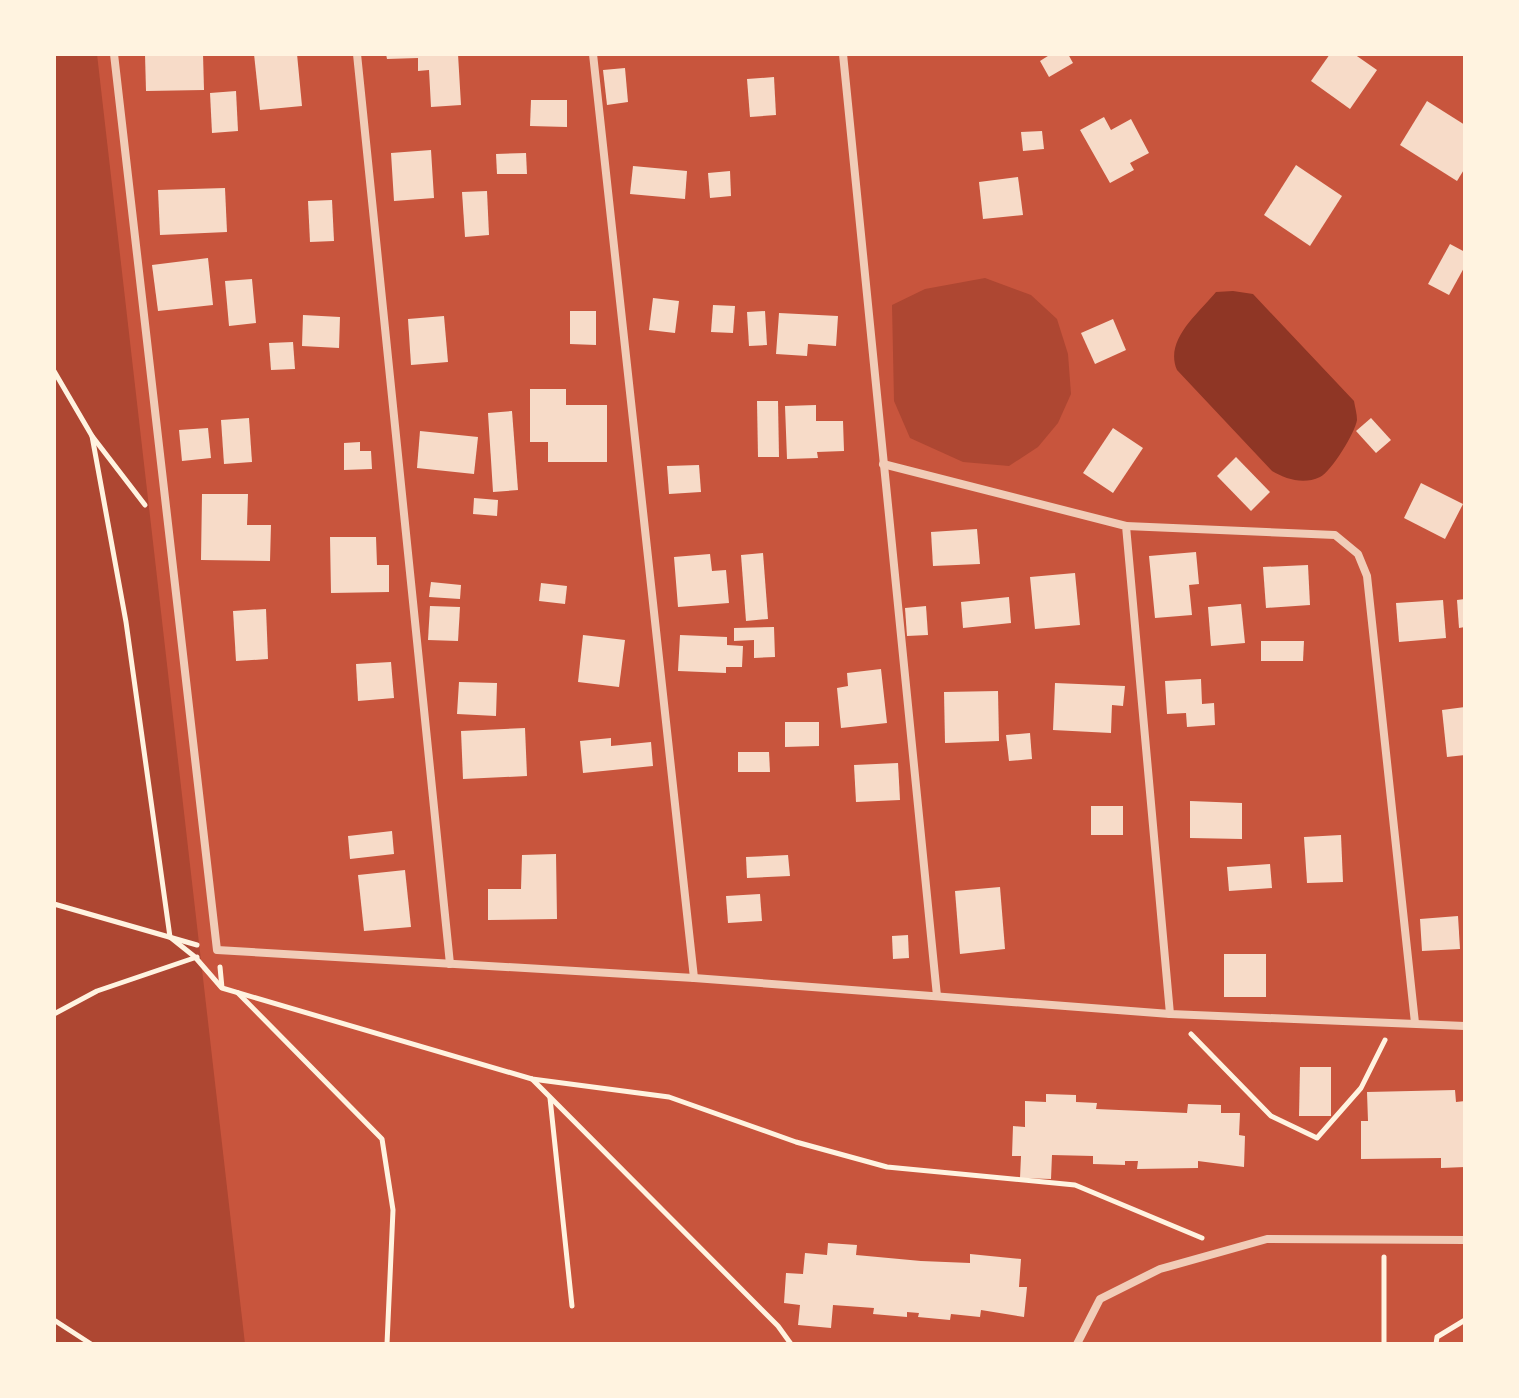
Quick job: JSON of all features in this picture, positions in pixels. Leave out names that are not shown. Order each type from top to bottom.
[{"type":"street","points":[[114,54],[217,950],[694,978],[1170,1014],[1465,1026]]},
{"type":"street","points":[[357,54],[450,964]]},
{"type":"street","points":[[593,54],[694,978]]},
{"type":"street","points":[[843,54],[937,996]]},
{"type":"street","points":[[883,464],[1126,526],[1335,535],[1358,554],[1367,576],[1415,1023]]},
{"type":"street","points":[[1126,526],[1170,1014]]},
{"type":"street","points":[[1077,1344],[1100,1299],[1160,1269],[1229,1249],[1267,1239],[1465,1240]]},
{"type":"path","points":[[54,371],[92,436],[168,535]]},
{"type":"path","points":[[92,436],[126,622],[170,937],[195,957],[222,988],[532,1079],[669,1097],[796,1142],[887,1167],[1075,1185],[1229,1249]]},
{"type":"path","points":[[54,904],[217,950]]},
{"type":"path","points":[[54,1014],[97,991],[217,950]]},
{"type":"path","points":[[217,950],[222,988]]},
{"type":"path","points":[[237,993],[382,1139],[393,1210],[387,1344]]},
{"type":"path","points":[[1170,1014],[1271,1116],[1317,1138],[1361,1088],[1394,1022]]},
{"type":"path","points":[[532,1079],[791,1344]]},
{"type":"path","points":[[549,1097],[572,1306]]},
{"type":"path","points":[[1384,1344],[1385,1239]]},
{"type":"path","points":[[54,1320],[91,1344]]},
{"type":"path","points":[[1436,1344],[1437,1337],[1465,1320]]},
{"type":"shaded area","points":[[54,54],[97,54],[245,1344],[54,1344]]},
{"type":"shaded area","points":[[985,278],[1031,295],[1057,319],[1068,354],[1071,394],[1058,423],[1038,447],[1009,466],[963,462],[910,438],[894,401],[892,305],[925,289]]},
{"type":"shaded area","points":[[1216,292],[1253,294],[1354,401],[1357,420],[1352,434],[1336,460],[1320,477],[1307,481],[1295,480],[1272,471],[1177,370],[1175,348],[1192,318]]},
{"type":"building","points":[[145,54],[203,54],[204,90],[146,91]]},
{"type":"building","points":[[254,54],[297,54],[302,106],[260,110]]},
{"type":"building","points":[[386,54],[458,54],[461,105],[431,107],[429,70],[418,71],[418,58],[387,59]]},
{"type":"building","points":[[1051,54],[1068,54],[1073,63],[1049,77],[1040,61]]},
{"type":"building","points":[[1330,54],[1354,54],[1377,70],[1350,109],[1311,81]]},
{"type":"building","points":[[625,68],[628,102],[607,105],[603,70]]},
{"type":"building","points":[[774,77],[776,115],[750,117],[747,79]]},
{"type":"building","points":[[236,91],[238,131],[212,133],[210,93]]},
{"type":"building","points":[[531,100],[567,100],[567,127],[530,126]]},
{"type":"building","points":[[1427,101],[1465,125],[1465,168],[1457,181],[1400,145]]},
{"type":"building","points":[[1104,117],[1111,130],[1131,119],[1149,153],[1130,163],[1134,170],[1110,183],[1080,130]]},
{"type":"building","points":[[1042,131],[1044,149],[1023,151],[1021,132]]},
{"type":"building","points":[[431,150],[434,198],[394,201],[391,153]]},
{"type":"building","points":[[526,153],[527,174],[497,174],[496,154]]},
{"type":"building","points":[[1296,165],[1342,196],[1310,246],[1264,215]]},
{"type":"building","points":[[633,166],[687,171],[685,199],[630,194]]},
{"type":"building","points":[[730,171],[731,196],[710,198],[708,173]]},
{"type":"building","points":[[1018,177],[1023,215],[983,219],[979,182]]},
{"type":"building","points":[[225,188],[227,232],[160,235],[158,190]]},
{"type":"building","points":[[487,191],[489,235],[465,237],[462,192]]},
{"type":"building","points":[[332,200],[334,241],[310,242],[308,201]]},
{"type":"building","points":[[1450,244],[1465,252],[1465,266],[1449,295],[1428,284]]},
{"type":"building","points":[[208,258],[213,305],[158,311],[152,265]]},
{"type":"building","points":[[252,279],[256,323],[229,326],[225,281]]},
{"type":"building","points":[[653,298],[679,301],[675,333],[649,330]]},
{"type":"building","points":[[713,305],[735,306],[733,333],[711,332]]},
{"type":"building","points":[[570,311],[596,311],[596,345],[570,344]]},
{"type":"building","points":[[765,311],[767,345],[749,346],[747,312]]},
{"type":"building","points":[[779,313],[838,316],[836,346],[808,344],[807,356],[776,354]]},
{"type":"building","points":[[303,315],[340,317],[339,348],[302,346]]},
{"type":"building","points":[[444,316],[448,362],[411,365],[408,319]]},
{"type":"building","points":[[1113,319],[1126,350],[1095,364],[1081,333]]},
{"type":"building","points":[[293,342],[295,369],[271,370],[269,343]]},
{"type":"building","points":[[530,389],[566,389],[566,405],[607,405],[607,462],[548,462],[548,442],[530,442]]},
{"type":"building","points":[[757,401],[778,401],[779,457],[758,457]]},
{"type":"building","points":[[816,405],[816,421],[843,421],[844,451],[817,452],[818,458],[787,459],[785,406]]},
{"type":"building","points":[[512,411],[518,490],[493,492],[488,413]]},
{"type":"building","points":[[249,418],[252,462],[224,464],[221,420]]},
{"type":"building","points":[[1371,418],[1391,440],[1376,453],[1356,431]]},
{"type":"building","points":[[208,428],[211,458],[182,461],[179,430]]},
{"type":"building","points":[[1113,428],[1143,448],[1113,493],[1083,473]]},
{"type":"building","points":[[420,431],[478,437],[474,474],[417,468]]},
{"type":"building","points":[[360,442],[360,451],[371,451],[372,469],[344,470],[344,443]]},
{"type":"building","points":[[1236,457],[1270,492],[1251,511],[1217,476]]},
{"type":"building","points":[[699,465],[701,492],[669,494],[667,466]]},
{"type":"building","points":[[1421,483],[1463,504],[1445,539],[1404,518]]},
{"type":"building","points":[[202,494],[248,494],[247,525],[271,525],[270,561],[201,560]]},
{"type":"building","points":[[474,498],[498,500],[497,516],[473,514]]},
{"type":"building","points":[[977,529],[980,564],[933,566],[931,532]]},
{"type":"building","points":[[330,537],[376,537],[377,565],[389,565],[389,592],[331,593]]},
{"type":"building","points":[[1196,552],[1199,584],[1189,585],[1192,615],[1155,618],[1149,556]]},
{"type":"building","points":[[763,553],[768,619],[746,621],[741,555]]},
{"type":"building","points":[[710,554],[712,571],[726,570],[729,603],[678,607],[674,557]]},
{"type":"building","points":[[1308,565],[1310,605],[1266,608],[1263,567]]},
{"type":"building","points":[[1075,573],[1080,625],[1035,629],[1030,577]]},
{"type":"building","points":[[431,582],[461,585],[460,599],[429,597]]},
{"type":"building","points":[[541,583],[567,586],[565,604],[539,601]]},
{"type":"building","points":[[1009,597],[1011,623],[963,628],[961,602]]},
{"type":"building","points":[[1465,599],[1465,627],[1459,628],[1457,600]]},
{"type":"building","points":[[1443,600],[1446,638],[1399,642],[1396,603]]},
{"type":"building","points":[[1241,604],[1245,643],[1211,646],[1208,607]]},
{"type":"building","points":[[430,606],[460,607],[458,641],[428,640]]},
{"type":"building","points":[[926,606],[928,635],[907,636],[905,608]]},
{"type":"building","points":[[266,609],[268,659],[236,661],[233,611]]},
{"type":"building","points":[[774,627],[775,657],[754,658],[754,640],[734,641],[734,628]]},
{"type":"building","points":[[583,635],[625,640],[619,687],[578,682]]},
{"type":"building","points":[[680,635],[727,637],[727,645],[743,646],[742,667],[726,667],[726,673],[678,671]]},
{"type":"building","points":[[1261,641],[1304,641],[1303,661],[1261,661]]},
{"type":"building","points":[[391,662],[394,698],[358,701],[356,664]]},
{"type":"building","points":[[881,669],[887,723],[841,728],[837,688],[848,686],[847,673]]},
{"type":"building","points":[[1201,679],[1202,704],[1214,703],[1215,725],[1187,727],[1186,713],[1167,714],[1165,681]]},
{"type":"building","points":[[459,682],[497,683],[496,716],[457,714]]},
{"type":"building","points":[[1055,683],[1125,686],[1123,706],[1112,705],[1111,733],[1053,730]]},
{"type":"building","points":[[998,691],[999,741],[945,743],[944,692]]},
{"type":"building","points":[[1465,707],[1465,755],[1447,757],[1442,710]]},
{"type":"building","points":[[785,722],[819,722],[819,746],[785,747]]},
{"type":"building","points":[[525,728],[527,776],[463,779],[461,731]]},
{"type":"building","points":[[1030,733],[1032,759],[1009,761],[1006,735]]},
{"type":"building","points":[[611,738],[611,746],[651,742],[653,766],[583,773],[580,741]]},
{"type":"building","points":[[738,752],[769,752],[770,772],[738,772]]},
{"type":"building","points":[[898,763],[900,800],[856,802],[854,765]]},
{"type":"building","points":[[1190,801],[1242,803],[1242,839],[1190,838]]},
{"type":"building","points":[[1091,806],[1123,806],[1123,835],[1091,835]]},
{"type":"building","points":[[392,831],[394,854],[350,859],[348,836]]},
{"type":"building","points":[[1341,835],[1343,882],[1307,883],[1304,837]]},
{"type":"building","points":[[556,854],[557,919],[488,920],[488,889],[521,889],[522,855]]},
{"type":"building","points":[[788,855],[790,876],[747,878],[746,857]]},
{"type":"building","points":[[1270,864],[1272,888],[1229,891],[1227,867]]},
{"type":"building","points":[[405,870],[411,927],[364,931],[358,875]]},
{"type":"building","points":[[1000,887],[1005,949],[960,954],[955,891]]},
{"type":"building","points":[[760,894],[762,921],[728,923],[726,896]]},
{"type":"building","points":[[1458,916],[1460,949],[1422,951],[1420,919]]},
{"type":"building","points":[[908,935],[909,958],[893,959],[892,936]]},
{"type":"building","points":[[1224,954],[1266,954],[1266,997],[1224,997]]},
{"type":"building","points":[[1300,1067],[1331,1067],[1331,1116],[1299,1116]]},
{"type":"building","points":[[1455,1090],[1456,1102],[1465,1101],[1465,1167],[1441,1168],[1441,1158],[1361,1159],[1361,1121],[1368,1121],[1367,1092]]},
{"type":"building","points":[[1046,1094],[1076,1095],[1076,1102],[1097,1103],[1096,1109],[1187,1113],[1188,1104],[1221,1105],[1221,1113],[1240,1113],[1239,1135],[1245,1136],[1244,1167],[1198,1161],[1198,1168],[1137,1169],[1138,1161],[1125,1161],[1125,1165],[1093,1164],[1093,1156],[1052,1155],[1051,1179],[1020,1178],[1021,1156],[1012,1156],[1013,1126],[1025,1127],[1025,1101],[1046,1102]]},
{"type":"building","points":[[828,1243],[857,1245],[856,1255],[921,1261],[970,1263],[970,1254],[1021,1259],[1019,1287],[1027,1287],[1024,1317],[981,1310],[980,1317],[951,1314],[950,1320],[918,1317],[919,1313],[907,1312],[907,1317],[873,1314],[874,1308],[833,1305],[831,1328],[798,1325],[800,1305],[784,1303],[786,1273],[803,1274],[805,1253],[827,1255]]}]
